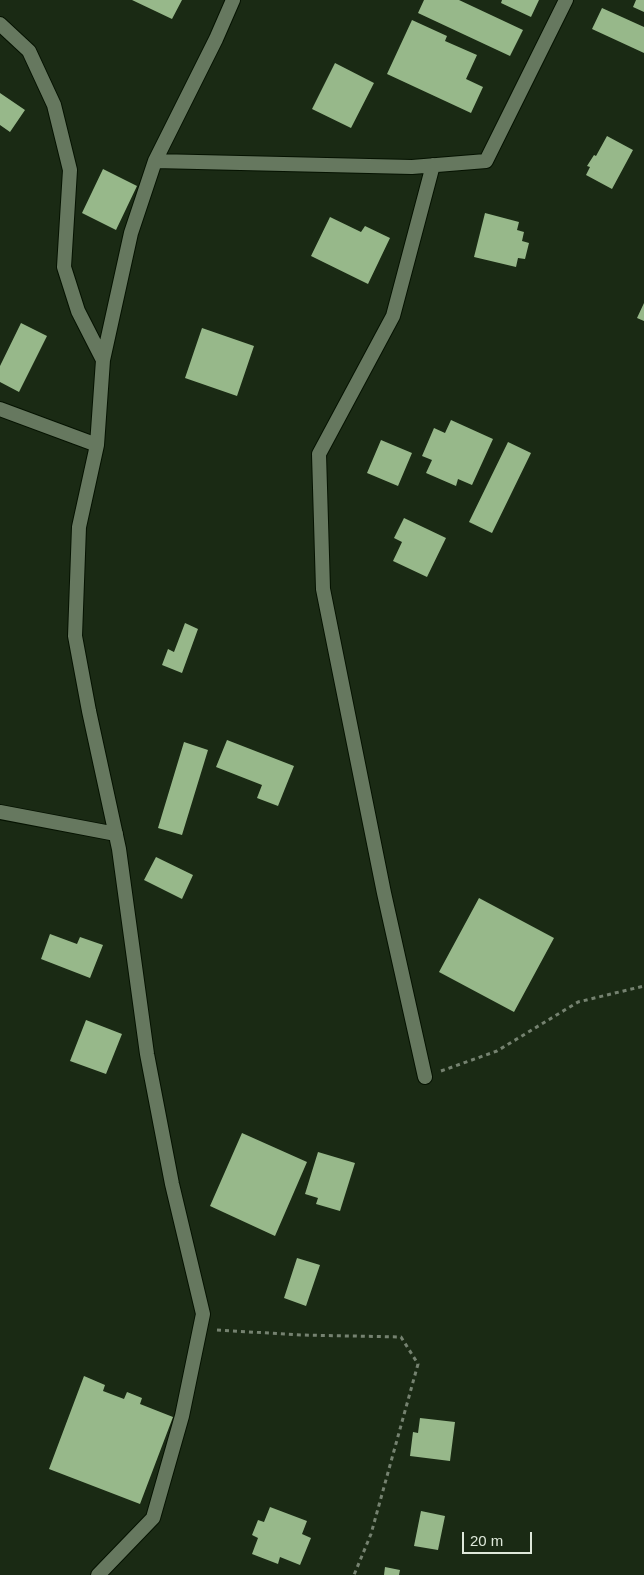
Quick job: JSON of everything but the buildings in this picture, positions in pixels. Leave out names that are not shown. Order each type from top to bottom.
[{"type":"street","points":[[98,1575],[153,1518],[182,1416],[203,1314],[172,1184],[147,1054],[116,834],[88,711],[74,636],[79,527],[97,445],[103,360],[131,233],[155,161],[216,40],[233,0]]},
{"type":"street","points":[[155,161],[412,167],[486,161],[566,0]]},
{"type":"street","points":[[0,24],[29,51],[54,105],[70,170],[64,267],[78,310],[103,360]]},
{"type":"street","points":[[425,1077],[384,893],[323,589],[319,454],[393,316],[433,165]]},
{"type":"street","points":[[0,409],[97,445]]},
{"type":"street","points":[[0,812],[116,834]]},
{"type":"path","points":[[425,1077],[498,1051],[578,1002],[644,986]]},
{"type":"path","points":[[199,1329],[301,1335],[401,1337],[418,1364],[371,1534],[354,1575]]}]
